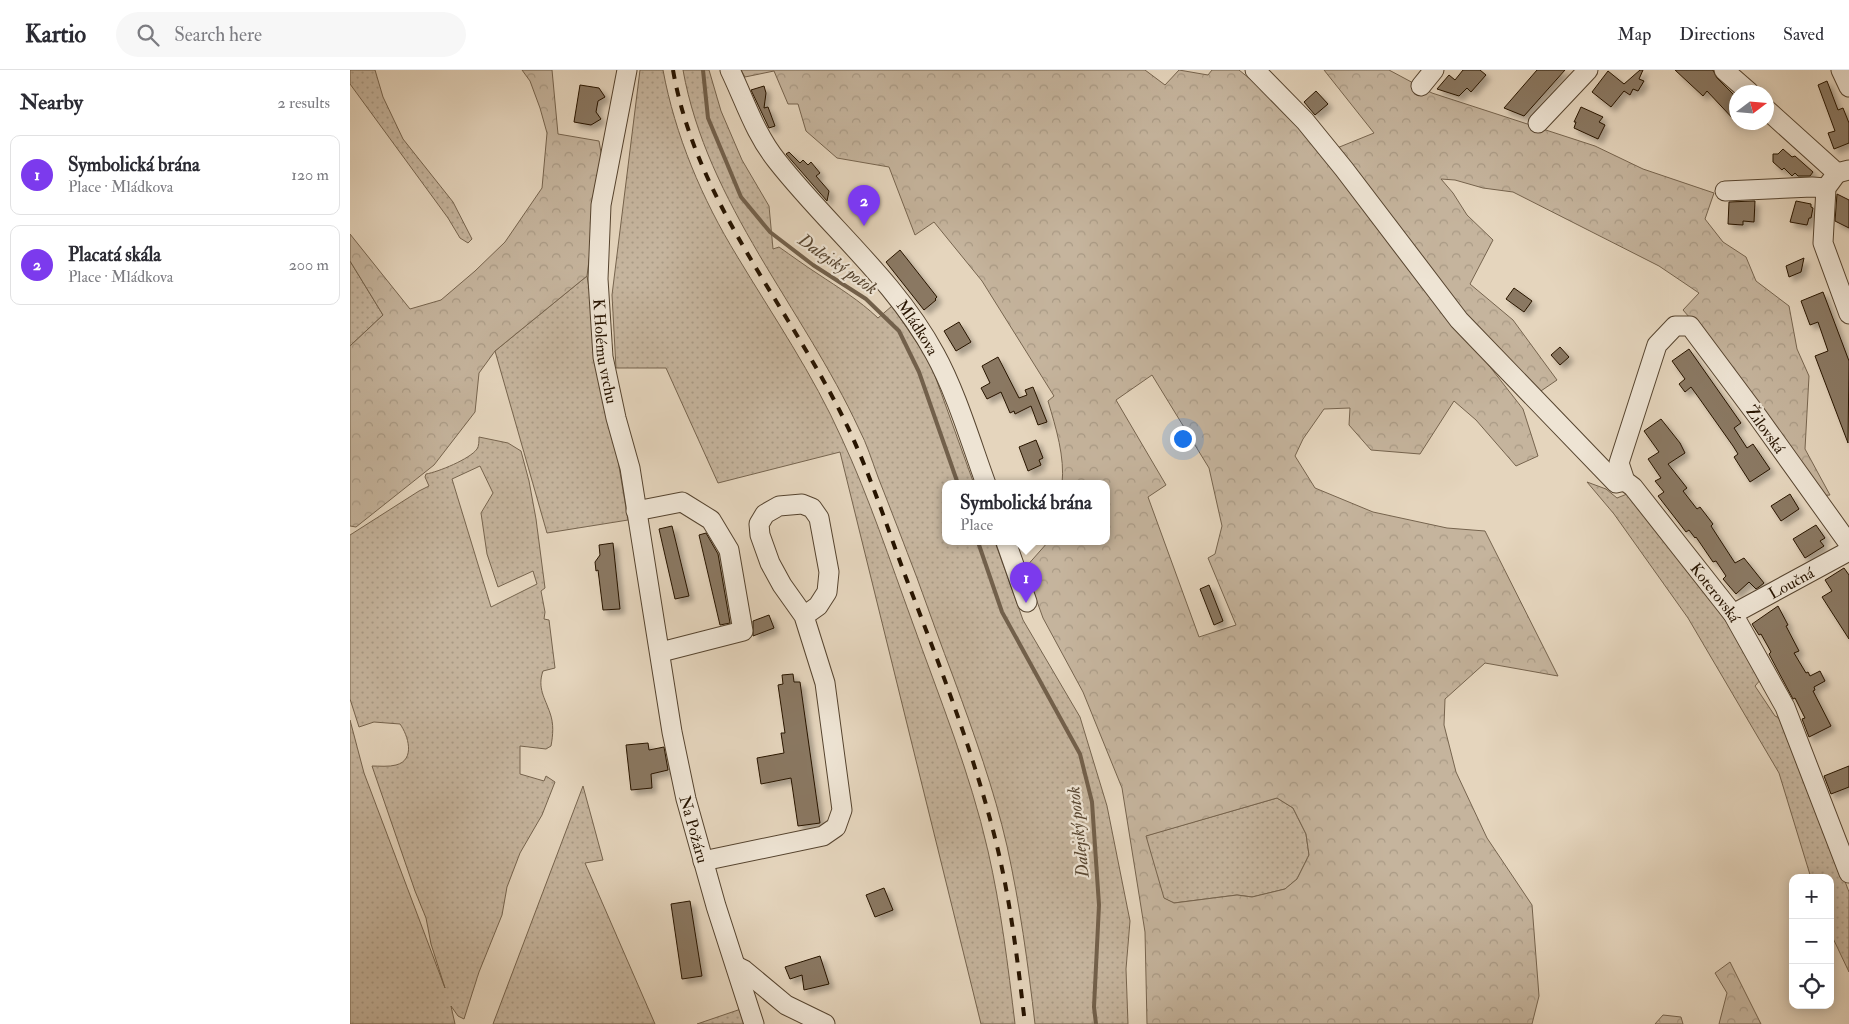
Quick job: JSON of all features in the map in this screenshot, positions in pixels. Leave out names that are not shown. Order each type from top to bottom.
[{"type":"street","name":"K Holému vrchu","points":[[627,70],[601,205],[598,279],[603,357],[616,418],[630,468],[656,631]]},
{"type":"street","name":"Mládkova","points":[[730,70],[760,137],[777,161],[875,271],[904,308],[935,353],[947,379],[985,480]]},
{"type":"street","points":[[1255,70],[1305,121],[1459,320],[1616,483],[1625,481]]},
{"type":"street","points":[[1421,86],[1434,70]]},
{"type":"street","points":[[1538,123],[1588,70]]},
{"type":"street","points":[[1724,70],[1741,85]]},
{"type":"street","points":[[1841,70],[1849,87]]},
{"type":"street","points":[[1774,116],[1843,172],[1826,188],[1822,243],[1849,314]]},
{"type":"street","points":[[1725,191],[1826,188]]},
{"type":"street","name":"Žilovská","points":[[1625,481],[1619,463],[1657,345],[1675,326],[1690,326],[1849,544]]},
{"type":"street","name":"Koterovská","points":[[1625,481],[1632,487],[1733,614],[1785,707],[1849,873]]},
{"type":"street","points":[[636,510],[682,502],[711,520],[729,550],[743,631],[661,652]]},
{"type":"street","points":[[703,861],[823,836],[836,827],[842,810],[825,683],[804,616],[782,585],[770,563],[760,535],[759,524],[766,514],[780,506],[802,504],[812,508],[819,518],[829,572],[828,586],[818,606],[804,616]]},
{"type":"street","points":[[1007,545],[1027,602]]},
{"type":"street","name":"Loučná","points":[[1733,614],[1849,551]]},
{"type":"street","name":"Na Požáru","points":[[656,631],[661,652],[672,732],[686,799],[716,906],[754,1024]]},
{"type":"street","points":[[736,966],[744,970],[786,1005],[825,1024]]},
{"type":"green space","points":[[350,70],[375,70],[383,97],[403,139],[453,202],[472,239],[468,243],[460,238],[448,218],[350,84]]},
{"type":"green space","points":[[522,70],[552,70],[558,134],[599,141],[602,158],[587,276],[495,351],[479,373],[475,412],[434,465],[356,527],[350,526],[350,346],[383,315],[350,261],[350,234],[410,309],[441,300],[475,271],[505,242],[542,188],[547,133],[530,81]]},
{"type":"green space","points":[[640,70],[663,70],[682,142],[701,189],[724,234],[792,346],[831,415],[870,506],[953,735],[981,822],[993,872],[1015,1024],[981,1024],[840,452],[718,483],[666,368],[616,368],[612,295]]},
{"type":"green space","points":[[683,70],[709,70],[721,111],[742,160],[769,206],[773,249],[779,247],[849,295],[878,318],[892,306],[930,362],[973,480],[942,480],[942,545],[996,545],[1023,620],[1080,717],[1107,806],[1130,921],[1126,969],[1128,1024],[1035,1024],[1020,912],[1002,825],[976,741],[917,578],[862,435],[836,384],[734,211],[713,166],[695,119]]},
{"type":"green space","points":[[741,70],[1145,70],[1165,85],[1179,70],[1208,75],[1212,70],[1239,70],[1271,96],[1325,156],[1523,409],[1538,456],[1516,466],[1476,420],[1454,401],[1420,454],[1371,450],[1349,425],[1350,408],[1324,409],[1303,439],[1295,456],[1315,488],[1373,512],[1447,528],[1485,531],[1558,676],[1485,663],[1445,699],[1444,725],[1456,772],[1487,838],[1532,905],[1539,996],[1532,1024],[1147,1024],[1145,932],[1122,788],[1083,692],[1043,618],[1025,568],[1045,545],[1110,545],[1110,480],[1062,480],[1061,453],[1048,401],[1054,396],[982,281],[934,222],[915,235],[889,167],[837,158],[806,131],[798,104],[788,104],[774,71],[745,77]],"holes":[[[1152,375],[1209,468],[1222,526],[1215,554],[1208,558],[1236,625],[1199,637],[1148,497],[1166,485],[1116,400]],[[1277,798],[1293,808],[1306,834],[1309,855],[1297,879],[1285,889],[1252,897],[1237,895],[1174,903],[1164,898],[1146,836]]]},
{"type":"green space","points":[[1324,70],[1389,70],[1432,93],[1595,146],[1643,169],[1714,193],[1705,219],[1723,242],[1746,257],[1756,281],[1789,306],[1797,349],[1809,376],[1805,449],[1830,495],[1817,496],[1730,364],[1683,310],[1699,293],[1659,266],[1513,192],[1483,188],[1455,180],[1441,179],[1453,193],[1467,215],[1493,240],[1470,284],[1513,320],[1557,380],[1538,393],[1467,318],[1337,148],[1374,133]]},
{"type":"green space","points":[[350,261],[383,315],[350,346]]},
{"type":"green space","points":[[587,276],[628,520],[547,533],[495,351]]},
{"type":"green space","points":[[479,437],[508,443],[521,451],[529,481],[545,588],[541,591],[545,612],[544,619],[549,620],[555,668],[543,671],[541,677],[542,693],[550,713],[553,734],[551,746],[546,749],[520,746],[520,774],[544,781],[546,776],[555,782],[542,815],[520,853],[507,887],[502,915],[479,972],[464,1019],[458,1016],[451,1006],[455,1024],[350,1024],[350,720],[364,773],[445,988],[431,944],[426,918],[372,766],[390,766],[402,762],[408,753],[408,740],[400,724],[374,722],[359,727],[350,699],[350,535],[429,486],[425,477],[426,474],[446,468],[468,457],[477,449]],"holes":[[[480,466],[493,493],[481,513],[487,554],[498,587],[533,571],[537,584],[491,607],[452,479]]]},
{"type":"green space","points":[[1587,482],[1606,489],[1617,498],[1632,492],[1725,611],[1762,678],[1755,686],[1775,716],[1784,720],[1849,892],[1849,972],[1834,940],[1834,874],[1810,874],[1779,773],[1688,618],[1614,514]]},
{"type":"green space","points":[[583,786],[603,860],[585,863],[655,1024],[493,1024]]},
{"type":"green space","points":[[1277,798],[1293,808],[1306,834],[1309,855],[1297,879],[1285,889],[1252,897],[1237,895],[1174,903],[1163,898],[1145,836]]},
{"type":"green space","points":[[1730,962],[1761,1024],[1719,1024],[1727,993],[1715,973]]},
{"type":"green space","points":[[741,1009],[746,1024],[697,1024]]},
{"type":"green space","points":[[1663,1015],[1681,1017],[1683,1024],[1655,1024]]},
{"type":"building","points":[[1463,70],[1480,70],[1486,75],[1471,92],[1467,88],[1459,96],[1437,89],[1449,75],[1455,80]]},
{"type":"building","points":[[1537,70],[1565,70],[1524,116],[1504,108]]},
{"type":"building","points":[[1640,70],[1643,70],[1639,79],[1644,81],[1638,91],[1633,89],[1630,95],[1624,91],[1611,107],[1592,92],[1608,71],[1624,84]]},
{"type":"building","points":[[1675,70],[1713,70],[1717,78],[1729,90],[1729,115],[1707,91],[1703,96]]},
{"type":"building","points":[[1827,81],[1838,110],[1843,108],[1849,123],[1849,143],[1834,149],[1828,133],[1835,131],[1818,85]]},
{"type":"building","points":[[580,85],[599,88],[605,97],[598,101],[596,112],[601,119],[591,125],[574,122]]},
{"type":"building","points":[[764,86],[766,93],[764,108],[768,107],[775,126],[769,128],[751,90]]},
{"type":"building","points":[[1316,91],[1328,104],[1315,115],[1304,102]]},
{"type":"building","points":[[1581,107],[1603,117],[1599,122],[1605,125],[1598,139],[1574,128],[1576,122],[1574,122]]},
{"type":"building","points":[[1783,149],[1792,157],[1795,156],[1813,172],[1810,176],[1798,176],[1795,173],[1792,176],[1784,168],[1782,170],[1773,162],[1773,154],[1778,154]]},
{"type":"building","points":[[789,152],[800,163],[803,160],[808,165],[811,162],[820,173],[816,176],[829,191],[827,201],[786,154]]},
{"type":"building","points":[[1837,194],[1849,200],[1849,228],[1835,221]]},
{"type":"building","points":[[1755,201],[1754,222],[1743,221],[1743,225],[1728,224],[1729,202]]},
{"type":"building","points":[[1796,201],[1811,204],[1813,208],[1807,225],[1790,222]]},
{"type":"building","points":[[900,250],[937,297],[924,310],[886,262]]},
{"type":"building","points":[[1804,258],[1801,272],[1789,277],[1786,266]]},
{"type":"building","points":[[1514,288],[1532,301],[1524,312],[1506,299]]},
{"type":"building","points":[[1823,292],[1849,361],[1848,443],[1815,356],[1828,351],[1818,322],[1810,325],[1801,301]]},
{"type":"building","points":[[959,322],[971,342],[956,351],[944,331]]},
{"type":"building","points":[[1560,347],[1569,357],[1560,365],[1551,355]]},
{"type":"building","points":[[1689,349],[1741,423],[1734,428],[1747,448],[1753,444],[1770,469],[1750,482],[1734,457],[1738,454],[1699,398],[1691,387],[1685,392],[1679,384],[1685,379],[1672,361]]},
{"type":"building","points":[[998,357],[1019,398],[1027,395],[1025,390],[1033,387],[1047,422],[1038,425],[1031,406],[1015,414],[1014,411],[1010,413],[1001,392],[987,399],[981,388],[990,383],[982,366]]},
{"type":"building","points":[[1661,419],[1680,443],[1685,453],[1668,464],[1687,488],[1683,491],[1697,509],[1700,507],[1713,524],[1711,526],[1735,563],[1744,558],[1764,583],[1756,589],[1749,582],[1736,594],[1723,579],[1726,576],[1716,561],[1713,562],[1689,530],[1686,532],[1658,496],[1664,492],[1655,481],[1661,478],[1648,459],[1659,452],[1644,431]]},
{"type":"building","points":[[1036,440],[1043,458],[1039,460],[1041,465],[1028,471],[1019,447]]},
{"type":"building","points":[[1790,494],[1799,509],[1781,521],[1771,506]]},
{"type":"building","points":[[1816,525],[1825,538],[1820,541],[1824,546],[1805,558],[1793,539]]},
{"type":"building","points":[[672,526],[689,596],[675,599],[659,529]]},
{"type":"building","points":[[706,533],[718,554],[730,623],[720,625],[699,535]]},
{"type":"building","points":[[613,543],[620,609],[603,610],[598,570],[596,571],[595,562],[600,555],[599,545]]},
{"type":"building","points":[[1844,568],[1849,575],[1849,639],[1822,597],[1832,591],[1825,580]]},
{"type":"building","points":[[1209,585],[1223,621],[1214,625],[1200,589]]},
{"type":"building","points":[[1778,606],[1799,651],[1794,653],[1806,673],[1808,672],[1810,676],[1820,671],[1825,681],[1814,687],[1815,690],[1813,691],[1831,726],[1809,737],[1802,719],[1805,718],[1795,698],[1793,699],[1769,654],[1771,652],[1761,634],[1759,635],[1752,624]]},
{"type":"building","points":[[769,615],[774,628],[753,636],[753,621]]},
{"type":"building","points":[[793,674],[794,682],[800,682],[820,823],[798,826],[791,778],[761,784],[757,758],[784,753],[781,733],[785,733],[778,685],[783,684],[782,675]]},
{"type":"building","points":[[648,743],[649,750],[664,747],[668,770],[651,774],[652,788],[631,790],[626,745]]},
{"type":"building","points":[[1849,766],[1849,787],[1831,794],[1824,776]]},
{"type":"building","points":[[884,888],[893,910],[875,917],[866,895]]},
{"type":"building","points":[[690,901],[702,976],[682,979],[671,904]]},
{"type":"building","points":[[820,956],[829,984],[804,990],[802,975],[790,979],[785,967]]},
{"type":"waterway","name":"Dalejský potok","points":[[703,70],[708,118],[741,197],[770,232],[813,265],[866,299],[899,331],[919,372],[957,480]]},
{"type":"waterway","name":"Dalejský potok","points":[[979,545],[1002,612],[1080,754],[1092,802],[1099,905],[1094,1007],[1096,1024]]},
{"type":"railway","points":[[673,70],[685,120],[703,167],[725,213],[803,344],[851,434],[874,489],[945,680],[968,746],[997,846],[1010,912],[1025,1024]]},
{"type":"place","name":"Placatá skála","points":[[864,226]]},
{"type":"place","name":"Symbolická brána","points":[[1026,603]]}]
